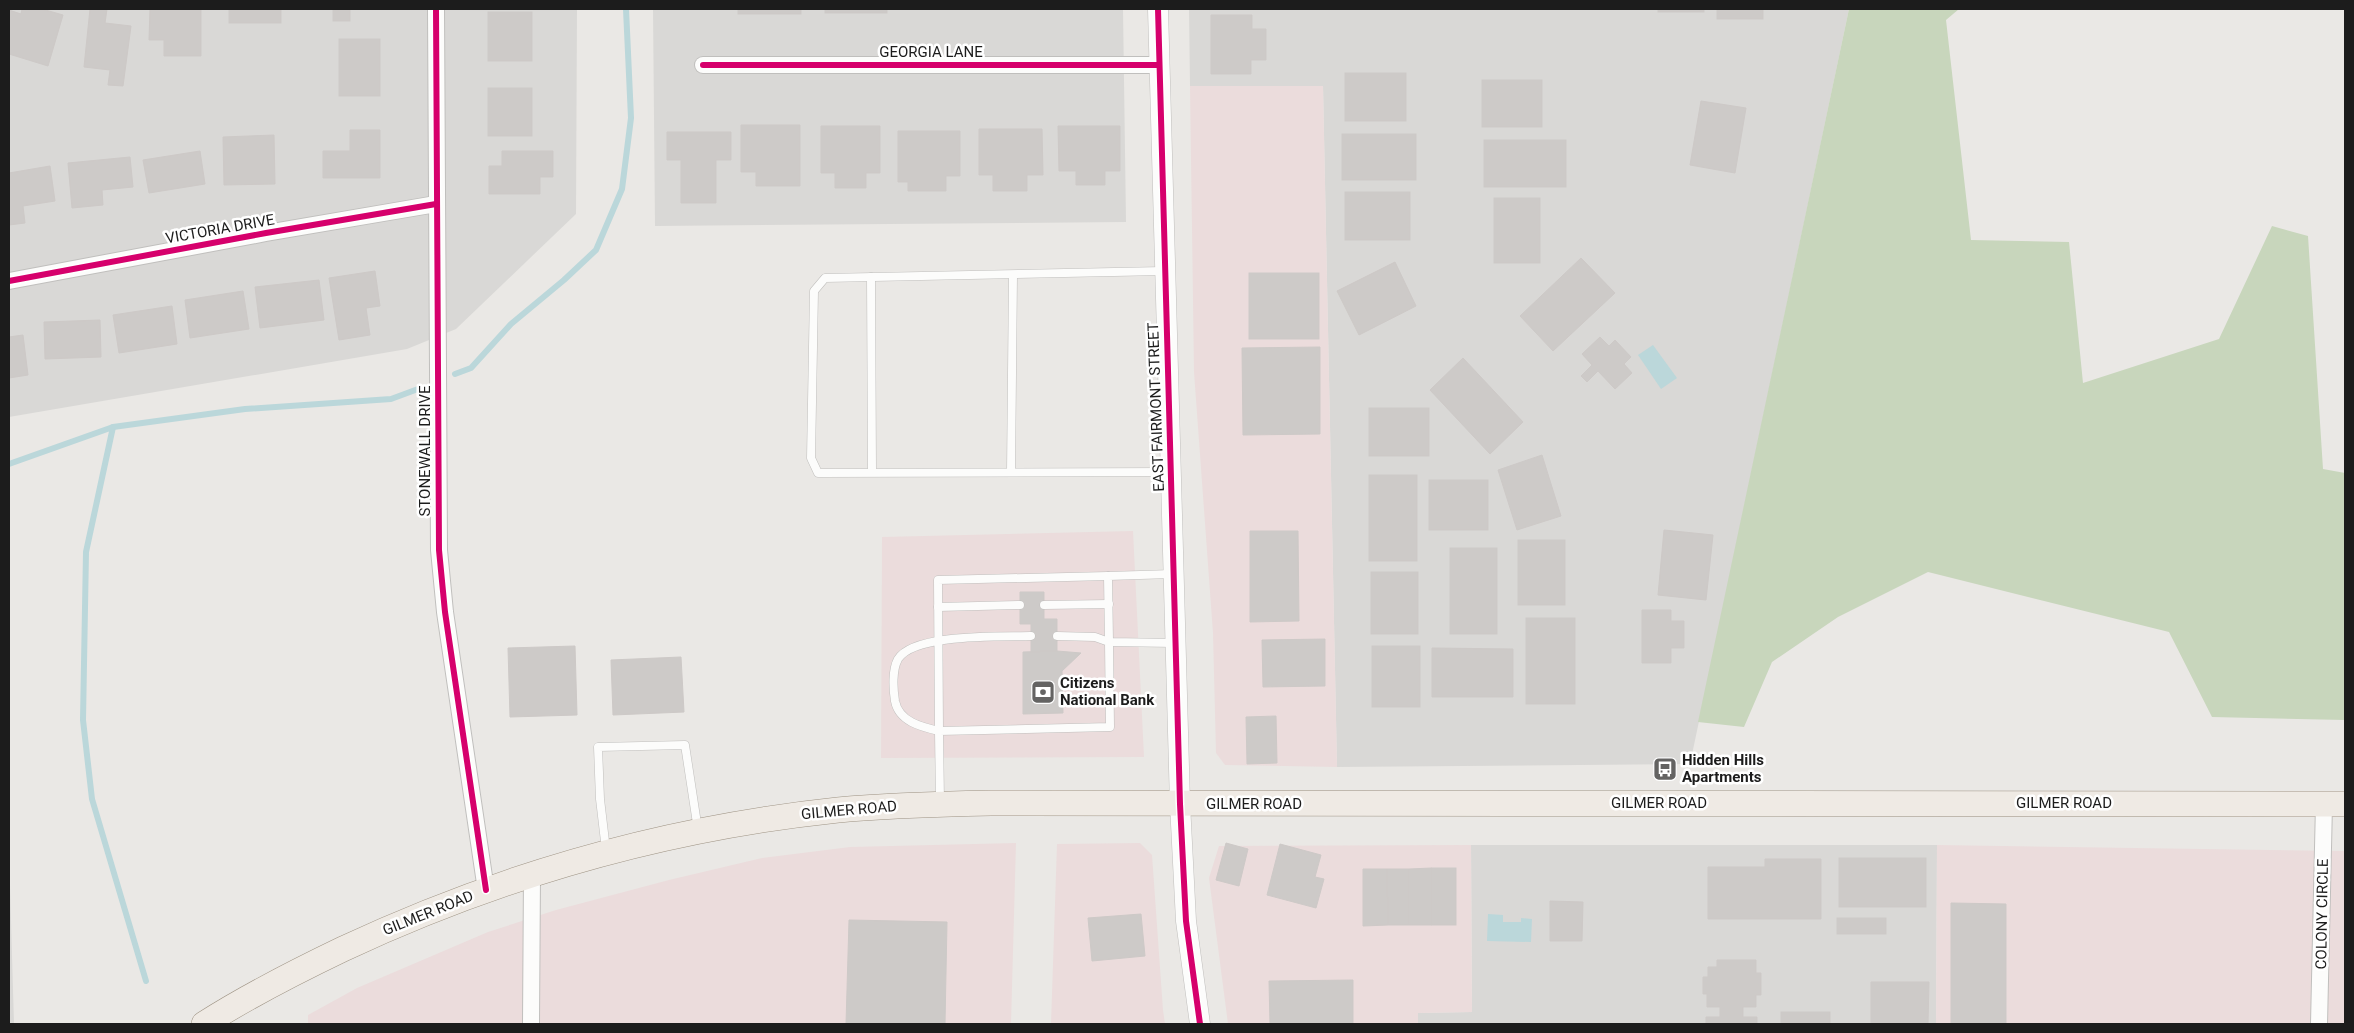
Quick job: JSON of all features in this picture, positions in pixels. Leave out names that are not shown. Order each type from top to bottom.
[{"type":"main road","name":"GILMER ROAD","points":[[204,1024],[266,987],[318,961],[385,930],[486,890],[606,852],[698,831],[778,817],[839,810],[940,804],[2335,804]]},
{"type":"street","name":"STONEWALL DRIVE","points":[[436,9],[439,550],[445,612],[486,890]]},
{"type":"street","name":"EAST FAIRMONT STREET","points":[[1158,9],[1180,804],[1186,921],[1200,1024]]},
{"type":"street","name":"GEORGIA LANE","points":[[703,64],[1159,65]]},
{"type":"street","name":"VICTORIA DRIVE","points":[[9,281],[266,233],[436,204]]},
{"type":"street","name":"COLONY CIRCLE","points":[[2319,1024],[2335,804]]},
{"type":"street","points":[[531,1024],[532,875]]},
{"type":"lane","points":[[1165,272],[825,278],[814,291],[811,458],[818,473],[1170,472]]},
{"type":"lane","points":[[1012,472],[1013,274]]},
{"type":"lane","points":[[871,277],[872,472]]},
{"type":"lane","points":[[940,804],[938,580],[1173,574]]},
{"type":"lane","points":[[1031,636],[939,639],[908,651],[898,658],[894,670],[895,703],[906,718],[916,726],[939,731],[1110,727],[1108,576]]},
{"type":"lane","points":[[1044,605],[1109,604]]},
{"type":"lane","points":[[938,607],[1020,605]]},
{"type":"lane","points":[[1057,636],[1095,637],[1109,642],[1175,643]]},
{"type":"lane","points":[[606,852],[600,799],[598,747],[685,745],[698,831]]},
{"type":"shaded area","points":[[9,9],[577,9],[576,214],[456,329],[407,349],[9,417]]},
{"type":"shaded area","points":[[653,9],[1123,9],[1126,222],[655,226]]},
{"type":"shaded area","points":[[1189,9],[1849,9],[1690,764],[1337,767],[1323,86],[1190,86]]},
{"type":"shaded area","points":[[1190,86],[1323,86],[1337,767],[1225,765],[1216,753],[1213,633],[1194,372]]},
{"type":"shaded area","points":[[1133,531],[1144,757],[881,758],[882,537]]},
{"type":"shaded area","points":[[1016,843],[1011,1024],[308,1024],[308,1015],[357,988],[488,932],[556,910],[669,880],[762,858],[850,847]]},
{"type":"shaded area","points":[[1140,843],[1152,855],[1165,1024],[1051,1024],[1057,844]]},
{"type":"shaded area","points":[[1471,845],[1937,845],[1936,1024],[1418,1024],[1418,1013],[1472,1012]]},
{"type":"shaded area","points":[[1471,845],[1472,1012],[1418,1013],[1418,1024],[1228,1024],[1209,878],[1219,846]]},
{"type":"shaded area","points":[[1937,845],[2345,851],[2345,1024],[1936,1024]]},
{"type":"shaded area","points":[[9,851],[14,1024],[9,1024]]},
{"type":"green space","points":[[1849,9],[1959,9],[1946,20],[1971,240],[2069,242],[2083,383],[2219,339],[2272,226],[2308,236],[2323,469],[2345,473],[2345,720],[2212,717],[2169,632],[1928,572],[1838,617],[1772,662],[1744,727],[1698,722]]},
{"type":"water","points":[[1653,345],[1677,378],[1661,389],[1638,355]]},
{"type":"water","points":[[1488,914],[1503,915],[1503,922],[1521,922],[1521,918],[1532,919],[1531,942],[1487,941]]},
{"type":"building","points":[[22,9],[42,9],[63,15],[48,66],[9,54],[9,10],[21,14]]},
{"type":"building","points":[[90,9],[107,9],[105,23],[131,26],[123,86],[108,85],[110,70],[84,67]]},
{"type":"building","points":[[150,9],[201,9],[201,56],[164,56],[164,40],[149,40]]},
{"type":"building","points":[[229,9],[281,9],[281,23],[229,23]]},
{"type":"building","points":[[333,9],[350,9],[350,21],[333,21]]},
{"type":"building","points":[[738,9],[801,9],[801,14],[738,14]]},
{"type":"building","points":[[825,9],[887,9],[887,13],[825,13]]},
{"type":"building","points":[[1658,9],[1704,9],[1704,12],[1658,12]]},
{"type":"building","points":[[1717,9],[1763,9],[1763,19],[1717,19]]},
{"type":"building","points":[[488,12],[532,12],[532,61],[488,61]]},
{"type":"building","points":[[1211,15],[1252,15],[1252,29],[1266,29],[1266,60],[1251,60],[1251,74],[1211,74]]},
{"type":"building","points":[[339,39],[380,39],[380,96],[339,96]]},
{"type":"building","points":[[1345,73],[1406,73],[1406,121],[1345,121]]},
{"type":"building","points":[[1482,80],[1542,80],[1542,127],[1482,127]]},
{"type":"building","points":[[488,88],[532,88],[532,136],[488,136]]},
{"type":"building","points":[[1701,101],[1746,108],[1735,173],[1690,165]]},
{"type":"building","points":[[741,125],[800,125],[800,186],[756,186],[756,172],[741,172]]},
{"type":"building","points":[[821,126],[880,126],[880,173],[866,173],[866,188],[835,188],[835,173],[821,173]]},
{"type":"building","points":[[1058,126],[1120,126],[1120,171],[1105,171],[1105,185],[1076,185],[1076,171],[1059,171]]},
{"type":"building","points":[[979,129],[1042,129],[1043,175],[1027,175],[1027,191],[993,191],[993,175],[979,175]]},
{"type":"building","points":[[350,130],[380,130],[380,178],[323,178],[323,151],[350,151]]},
{"type":"building","points":[[898,131],[960,131],[960,176],[946,176],[946,191],[908,191],[908,182],[898,182]]},
{"type":"building","points":[[667,132],[731,132],[731,160],[716,160],[716,203],[681,203],[681,160],[667,160]]},
{"type":"building","points":[[1342,134],[1416,134],[1416,180],[1342,180]]},
{"type":"building","points":[[274,135],[275,184],[224,185],[223,137]]},
{"type":"building","points":[[1484,140],[1566,140],[1566,187],[1484,187]]},
{"type":"building","points":[[200,151],[205,184],[149,193],[143,160]]},
{"type":"building","points":[[502,151],[553,151],[553,177],[540,177],[540,194],[489,194],[489,166],[502,166]]},
{"type":"building","points":[[130,157],[133,187],[102,190],[103,205],[72,208],[68,163]]},
{"type":"building","points":[[50,166],[55,201],[23,206],[25,223],[9,225],[9,173]]},
{"type":"building","points":[[1345,192],[1410,192],[1410,240],[1345,240]]},
{"type":"building","points":[[1494,198],[1540,198],[1540,263],[1494,263]]},
{"type":"building","points":[[1581,258],[1615,293],[1553,351],[1520,316]]},
{"type":"building","points":[[1395,262],[1416,306],[1359,335],[1337,291]]},
{"type":"building","points":[[375,271],[380,306],[366,308],[370,335],[339,340],[329,278]]},
{"type":"building","points":[[1249,273],[1319,273],[1319,339],[1249,339]]},
{"type":"building","points":[[319,280],[324,320],[260,328],[255,287]]},
{"type":"building","points":[[243,291],[249,329],[190,338],[185,300]]},
{"type":"building","points":[[172,306],[177,344],[119,353],[113,315]]},
{"type":"building","points":[[100,320],[101,357],[45,359],[44,322]]},
{"type":"building","points":[[23,335],[28,375],[9,378],[9,337]]},
{"type":"building","points":[[1600,337],[1609,346],[1615,340],[1631,357],[1624,364],[1632,373],[1615,389],[1598,371],[1587,382],[1581,376],[1592,365],[1582,354]]},
{"type":"building","points":[[1320,347],[1320,434],[1243,435],[1242,348]]},
{"type":"building","points":[[1463,358],[1523,422],[1490,454],[1430,390]]},
{"type":"building","points":[[1369,408],[1429,408],[1429,456],[1369,456]]},
{"type":"building","points":[[1542,455],[1561,516],[1517,530],[1498,470]]},
{"type":"building","points":[[1369,475],[1417,475],[1417,561],[1369,561]]},
{"type":"building","points":[[1429,480],[1488,480],[1488,530],[1429,530]]},
{"type":"building","points":[[1664,530],[1713,535],[1706,600],[1658,595]]},
{"type":"building","points":[[1250,531],[1298,531],[1299,621],[1250,622]]},
{"type":"building","points":[[1518,540],[1565,540],[1565,605],[1518,605]]},
{"type":"building","points":[[1450,548],[1497,548],[1497,634],[1450,634]]},
{"type":"building","points":[[1371,572],[1418,572],[1418,634],[1371,634]]},
{"type":"building","points":[[1020,592],[1044,592],[1044,619],[1057,619],[1057,651],[1031,652],[1031,624],[1020,624]]},
{"type":"building","points":[[1642,610],[1671,610],[1671,621],[1684,621],[1684,648],[1671,648],[1671,663],[1642,663]]},
{"type":"building","points":[[1526,618],[1575,618],[1575,704],[1526,704]]},
{"type":"building","points":[[1325,639],[1325,686],[1263,687],[1262,640]]},
{"type":"building","points":[[575,646],[577,715],[510,717],[508,648]]},
{"type":"building","points":[[1372,646],[1420,646],[1420,707],[1372,707]]},
{"type":"building","points":[[1432,648],[1513,649],[1513,697],[1432,697]]},
{"type":"building","name":"Citizens National Bank","points":[[1057,651],[1081,653],[1062,671],[1063,713],[1023,714],[1023,652]]},
{"type":"building","points":[[681,657],[684,712],[613,715],[611,660]]},
{"type":"building","points":[[1276,716],[1277,763],[1247,764],[1246,717]]},
{"type":"building","points":[[1226,843],[1248,849],[1239,886],[1216,880]]},
{"type":"building","points":[[1280,844],[1321,855],[1315,877],[1324,879],[1316,908],[1267,895]]},
{"type":"building","points":[[1839,858],[1926,858],[1926,907],[1839,907]]},
{"type":"building","points":[[1765,859],[1821,859],[1821,919],[1708,919],[1708,867],[1765,867]]},
{"type":"building","points":[[1432,868],[1456,868],[1456,925],[1432,925]]},
{"type":"building","points":[[1432,868],[1432,925],[1409,925],[1409,869]]},
{"type":"building","points":[[1363,869],[1387,869],[1388,925],[1363,926]]},
{"type":"building","points":[[1387,869],[1409,869],[1409,925],[1388,925]]},
{"type":"building","points":[[1550,901],[1583,902],[1582,941],[1550,941]]},
{"type":"building","points":[[1951,903],[2006,904],[2006,1024],[1951,1024]]},
{"type":"building","points":[[1141,914],[1145,956],[1092,961],[1088,918]]},
{"type":"building","points":[[1837,918],[1886,918],[1886,934],[1837,934]]},
{"type":"building","points":[[849,920],[947,922],[945,1024],[846,1024]]},
{"type":"building","points":[[1717,960],[1756,960],[1756,973],[1761,973],[1761,995],[1756,995],[1756,1007],[1743,1007],[1743,1017],[1757,1017],[1757,1024],[1706,1024],[1706,1017],[1720,1017],[1720,1007],[1707,1007],[1707,994],[1703,994],[1703,977],[1708,977],[1708,967],[1717,967]]},
{"type":"building","points":[[1353,980],[1353,1024],[1270,1024],[1269,981]]},
{"type":"building","points":[[1871,982],[1929,982],[1928,1024],[1871,1024]]},
{"type":"building","points":[[1781,1012],[1830,1012],[1830,1024],[1781,1024]]},
{"type":"waterway","points":[[455,374],[471,368],[511,324],[564,280],[596,250],[622,189],[631,118],[626,9]]},
{"type":"waterway","points":[[9,464],[113,427],[245,409],[391,399],[418,389]]},
{"type":"waterway","points":[[113,427],[86,552],[83,720],[92,799],[146,981]]},
{"type":"cycle path","points":[[436,9],[439,550],[445,612],[486,890]]},
{"type":"cycle path","points":[[1158,9],[1180,804],[1186,921],[1200,1024]]},
{"type":"cycle path","points":[[703,65],[1159,65]]},
{"type":"cycle path","points":[[9,281],[266,233],[436,204]]},
{"type":"place","name":"Citizens National Bank","points":[[1043,692]]},
{"type":"place","name":"Hidden Hills Apartments","points":[[1665,769]]}]
